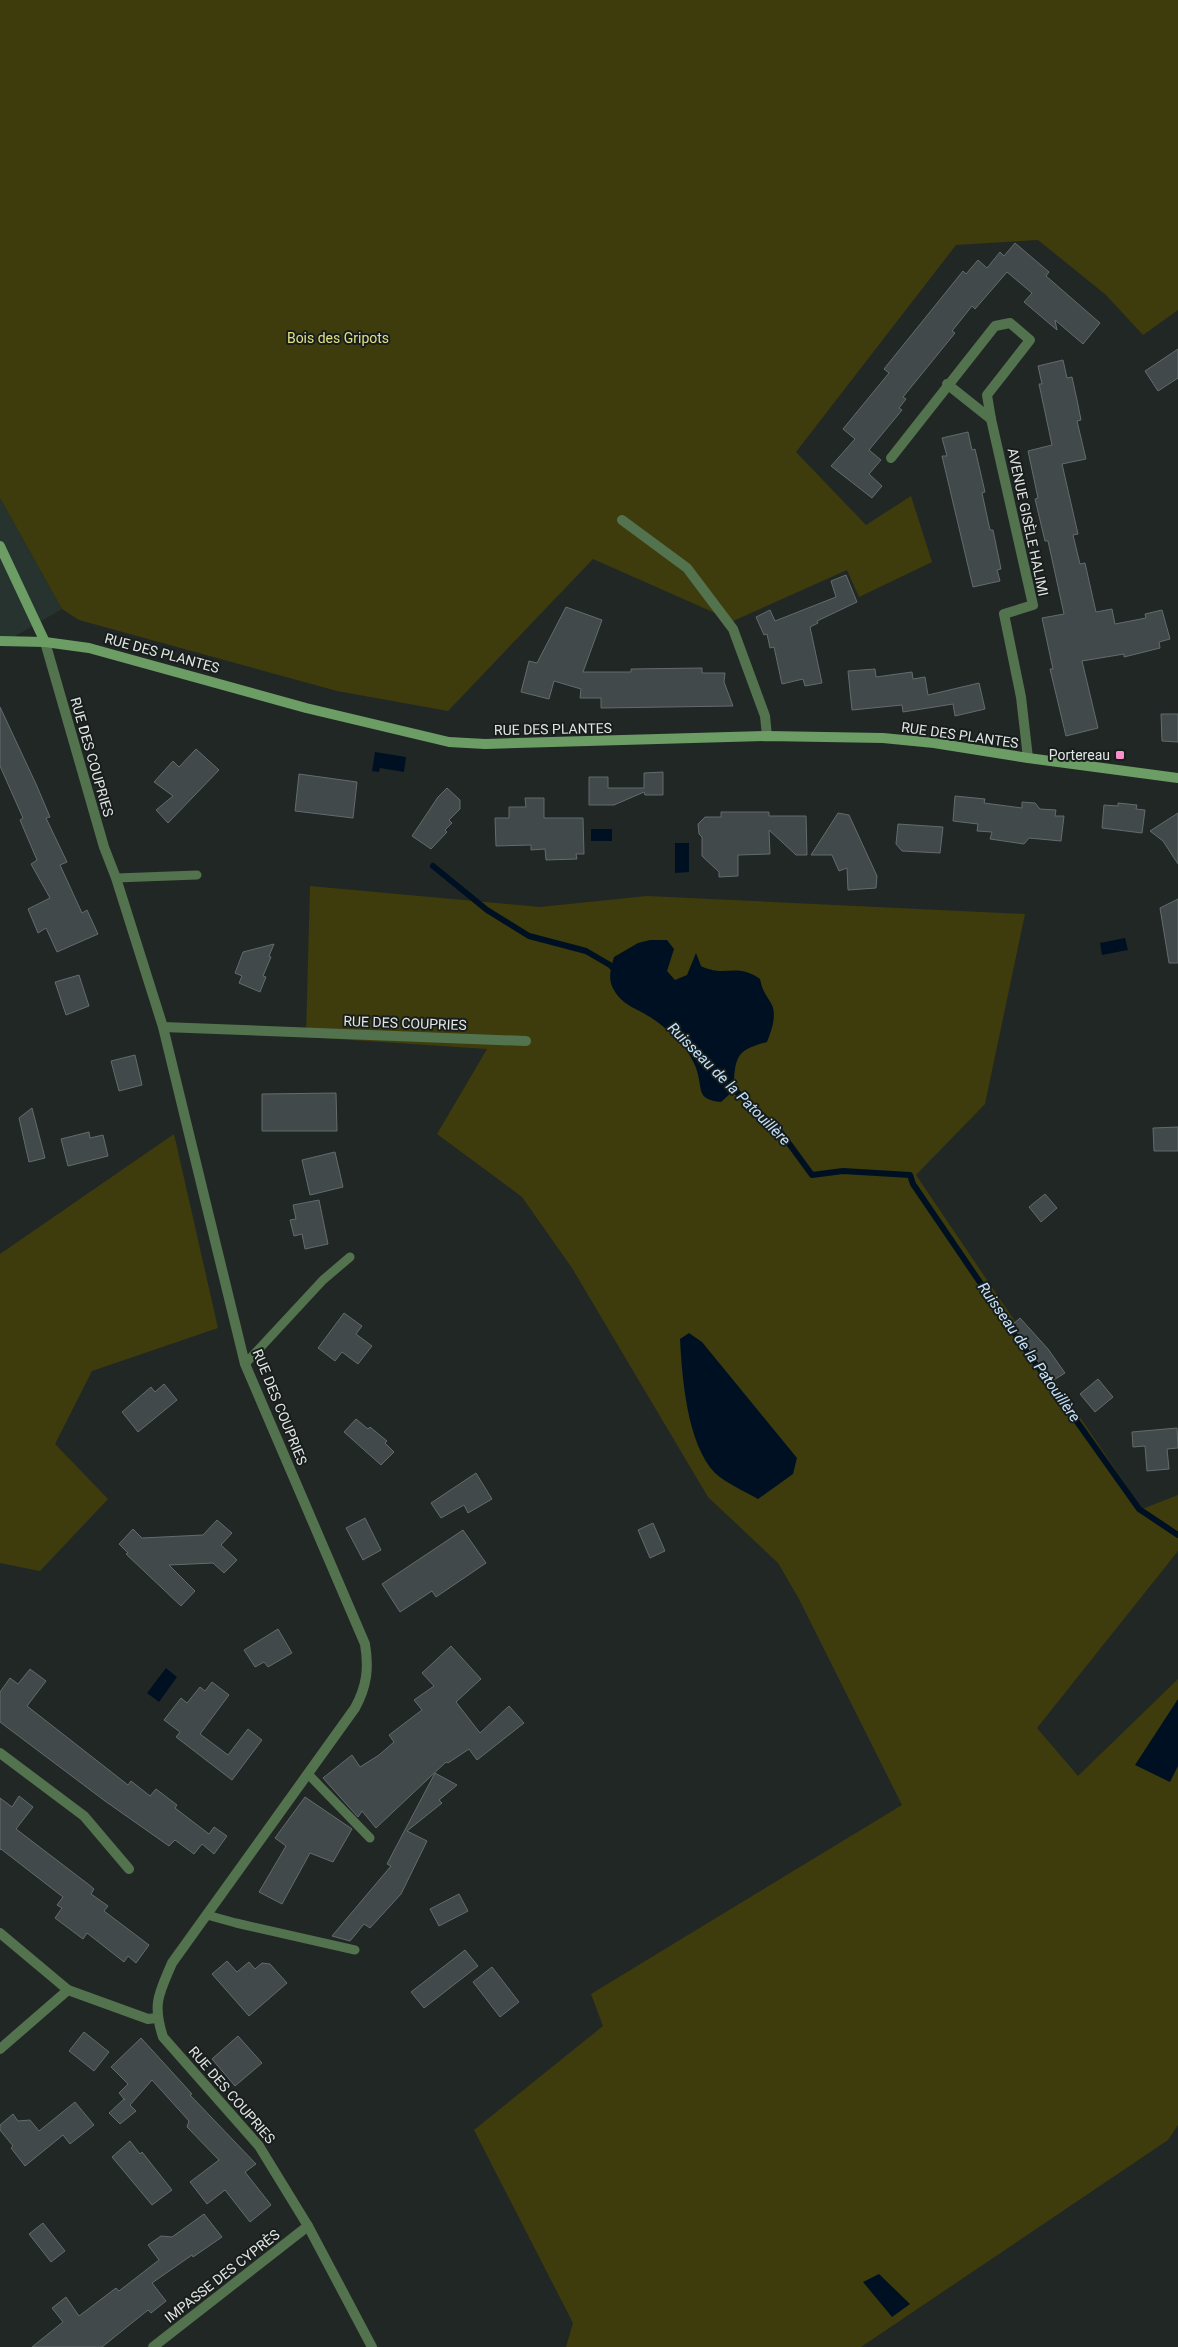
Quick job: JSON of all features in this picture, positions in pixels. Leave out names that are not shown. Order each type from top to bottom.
[{"type":"street","name":"AVENUE GISÈLE HALIMI","points":[[891,458],[947,384],[995,326],[1010,323],[1030,340],[987,395],[1033,605],[1004,614],[1021,697],[1028,758]]},
{"type":"street","points":[[947,384],[991,419]]},
{"type":"street","points":[[622,520],[687,568],[733,629],[765,716],[767,736]]},
{"type":"street","points":[[0,546],[45,642]]},
{"type":"street","name":"RUE DES PLANTES","points":[[0,641],[45,642],[89,648],[306,708],[449,742],[485,744],[767,736],[883,738],[934,742],[1028,758],[1178,778]]},
{"type":"street","name":"RUE DES COUPRIES","points":[[45,642],[104,848],[116,878],[163,1027],[245,1364],[365,1644],[368,1662],[363,1693],[355,1708],[172,1963],[156,2005],[157,2018],[163,2037],[259,2146],[308,2226],[372,2347]]},
{"type":"street","name":"RUE DES COUPRIES","points":[[163,1027],[526,1042]]},
{"type":"street","points":[[0,1752],[84,1816],[129,1869]]},
{"type":"street","points":[[0,1933],[68,1990],[148,2019],[157,2018]]},
{"type":"street","points":[[0,2049],[68,1990]]},
{"type":"street","name":"IMPASSE DES CYPRÈS","points":[[153,2347],[308,2226]]},
{"type":"lane","points":[[116,878],[197,876]]},
{"type":"lane","points":[[245,1364],[324,1280],[350,1257]]},
{"type":"lane","points":[[308,1774],[370,1838]]},
{"type":"lane","points":[[207,1915],[354,1950]]},
{"type":"shaded area","points":[[0,498],[62,609],[0,645]]},
{"type":"green space","name":"Bois des Gripots","points":[[0,0],[1178,0],[1178,310],[1143,335],[1106,295],[1038,240],[956,245],[796,452],[866,525],[911,496],[932,562],[859,597],[847,570],[733,621],[593,559],[448,711],[337,691],[79,620],[62,609],[0,498]]},
{"type":"green space","points":[[310,886],[540,907],[647,896],[1025,914],[985,1104],[916,1175],[1142,1509],[1178,1495],[1178,1551],[1037,1728],[1078,1776],[1178,1679],[1178,2125],[1168,2140],[861,2347],[566,2347],[573,2323],[474,2130],[603,2026],[591,1994],[902,1805],[799,1599],[778,1563],[708,1497],[572,1268],[522,1197],[437,1134],[487,1049],[306,1037]]},
{"type":"green space","points":[[174,1134],[218,1328],[92,1371],[55,1444],[108,1499],[40,1571],[0,1563],[0,1254]]},
{"type":"water","points":[[375,752],[406,757],[404,772],[380,768],[379,772],[372,771]]},
{"type":"water","points":[[591,829],[612,829],[612,841],[591,841]]},
{"type":"water","points":[[675,843],[689,843],[689,872],[675,873]]},
{"type":"water","points":[[1125,938],[1128,950],[1102,955],[1100,943]]},
{"type":"water","points":[[650,940],[667,940],[674,949],[667,971],[675,980],[687,975],[696,953],[701,966],[717,971],[744,971],[760,979],[772,1005],[774,1019],[767,1042],[748,1049],[739,1057],[736,1063],[733,1091],[721,1102],[713,1101],[704,1096],[697,1071],[682,1044],[667,1029],[625,1003],[612,986],[610,974],[614,957],[638,943]]},
{"type":"water","points":[[689,1333],[702,1342],[797,1458],[793,1474],[758,1499],[719,1477],[706,1460],[698,1445],[688,1409],[681,1354],[680,1339]]},
{"type":"water","points":[[166,1668],[177,1677],[159,1702],[147,1693]]},
{"type":"water","points":[[1178,1699],[1178,1766],[1170,1782],[1135,1765]]},
{"type":"water","points":[[879,2274],[910,2304],[892,2317],[863,2282]]},
{"type":"building","points":[[1015,243],[1049,272],[1046,276],[1100,323],[1083,344],[1055,320],[1057,330],[1024,302],[1032,293],[1007,272],[975,309],[972,306],[952,331],[955,333],[903,397],[906,399],[899,408],[902,410],[869,450],[881,460],[869,474],[882,486],[872,498],[831,466],[855,439],[843,429],[889,373],[884,369],[963,271],[966,274],[978,260],[987,268],[1000,252],[1004,256]]},
{"type":"building","points":[[1178,349],[1178,378],[1158,391],[1145,371]]},
{"type":"building","points":[[1063,360],[1067,378],[1072,377],[1081,420],[1077,421],[1086,459],[1062,464],[1078,534],[1073,535],[1080,564],[1085,563],[1096,612],[1112,609],[1115,624],[1146,618],[1145,614],[1162,610],[1170,639],[1159,642],[1160,648],[1124,657],[1124,654],[1082,661],[1098,728],[1066,736],[1050,669],[1053,669],[1042,618],[1064,614],[1048,541],[1045,541],[1035,499],[1038,498],[1028,451],[1052,445],[1039,384],[1042,384],[1038,366]]},
{"type":"building","points":[[968,432],[972,450],[975,449],[985,492],[982,493],[990,530],[993,530],[1001,569],[997,570],[1000,581],[973,587],[942,456],[947,456],[942,438]]},
{"type":"building","points":[[846,575],[857,602],[817,621],[818,623],[810,627],[822,683],[805,686],[803,679],[782,684],[774,647],[770,648],[767,634],[764,635],[756,617],[770,610],[775,621],[836,597],[831,581]]},
{"type":"building","points":[[566,607],[602,620],[583,672],[631,672],[631,669],[702,668],[702,673],[725,673],[724,682],[733,706],[601,708],[601,698],[580,698],[581,689],[554,681],[549,699],[521,692],[529,661],[537,663]]},
{"type":"building","points":[[875,669],[876,677],[912,672],[913,679],[925,677],[928,695],[979,683],[985,709],[955,716],[953,704],[903,712],[902,705],[852,710],[848,671]]},
{"type":"building","points":[[0,707],[50,817],[46,818],[67,862],[60,865],[82,913],[87,910],[98,934],[57,952],[46,928],[38,933],[28,909],[50,898],[31,864],[37,860],[20,820],[23,818],[0,766]]},
{"type":"building","points":[[1161,714],[1178,714],[1178,742],[1162,741]]},
{"type":"building","points":[[196,749],[219,770],[168,823],[156,810],[173,796],[154,782],[173,761],[179,767]]},
{"type":"building","points":[[663,772],[663,795],[645,795],[644,792],[614,805],[589,805],[589,777],[608,777],[608,788],[644,788],[644,773]]},
{"type":"building","points":[[299,774],[357,782],[353,818],[295,811]]},
{"type":"building","points":[[447,788],[460,800],[460,809],[449,820],[452,823],[445,830],[447,832],[431,849],[412,836],[438,797]]},
{"type":"building","points":[[955,796],[985,799],[984,803],[1022,808],[1022,802],[1035,803],[1040,809],[1056,810],[1055,816],[1064,816],[1061,841],[1029,838],[1024,844],[990,839],[992,832],[977,831],[978,824],[953,821]]},
{"type":"building","points":[[525,798],[544,798],[544,818],[583,818],[584,854],[576,854],[577,859],[546,860],[545,849],[531,850],[531,845],[496,846],[495,818],[509,818],[509,807],[526,807]]},
{"type":"building","points":[[1118,803],[1137,805],[1136,809],[1145,810],[1142,833],[1102,828],[1104,805],[1118,806]]},
{"type":"building","points":[[721,812],[769,812],[769,816],[806,816],[807,855],[796,855],[769,830],[770,854],[738,855],[738,876],[719,877],[719,872],[702,856],[702,837],[699,834],[698,824],[705,817],[721,817]]},
{"type":"building","points":[[838,813],[849,815],[877,876],[876,888],[848,890],[847,868],[839,871],[832,855],[811,855]]},
{"type":"building","points":[[1178,813],[1178,864],[1163,841],[1150,831]]},
{"type":"building","points":[[898,824],[943,827],[940,853],[902,851],[896,844]]},
{"type":"building","points":[[1178,899],[1178,963],[1169,963],[1160,908]]},
{"type":"building","points":[[274,944],[263,976],[266,977],[260,992],[239,983],[242,976],[235,973],[243,952]]},
{"type":"building","points":[[79,975],[89,1006],[66,1015],[55,982]]},
{"type":"building","points":[[135,1055],[142,1085],[119,1091],[111,1061]]},
{"type":"building","points":[[336,1093],[337,1131],[262,1131],[262,1094]]},
{"type":"building","points":[[32,1108],[45,1158],[29,1162],[19,1118]]},
{"type":"building","points":[[1178,1127],[1178,1151],[1154,1151],[1153,1128]]},
{"type":"building","points":[[89,1132],[90,1138],[103,1135],[108,1156],[68,1166],[61,1139]]},
{"type":"building","points":[[335,1152],[343,1187],[310,1195],[302,1160]]},
{"type":"building","points":[[1045,1194],[1057,1208],[1041,1222],[1029,1207]]},
{"type":"building","points":[[319,1200],[328,1244],[305,1249],[302,1234],[294,1236],[290,1220],[296,1219],[293,1205]]},
{"type":"building","points":[[344,1313],[362,1326],[356,1334],[372,1346],[358,1364],[342,1352],[335,1361],[318,1348]]},
{"type":"building","points":[[1020,1318],[1048,1349],[1065,1373],[1052,1381],[1012,1325]]},
{"type":"building","points":[[1098,1379],[1113,1397],[1095,1412],[1080,1394]]},
{"type":"building","points":[[164,1384],[177,1400],[138,1432],[122,1412],[151,1387],[155,1392]]},
{"type":"building","points":[[356,1419],[368,1429],[370,1427],[387,1441],[385,1443],[394,1452],[381,1465],[344,1432]]},
{"type":"building","points":[[1177,1428],[1178,1448],[1167,1449],[1169,1469],[1147,1471],[1145,1446],[1133,1447],[1132,1432]]},
{"type":"building","points":[[476,1473],[492,1499],[468,1513],[464,1505],[441,1518],[431,1503]]},
{"type":"building","points":[[365,1518],[381,1550],[363,1560],[346,1528]]},
{"type":"building","points":[[217,1520],[232,1533],[221,1545],[237,1560],[224,1573],[213,1563],[169,1565],[195,1591],[181,1606],[126,1554],[128,1553],[119,1544],[133,1529],[142,1538],[203,1535]]},
{"type":"building","points":[[653,1523],[665,1551],[650,1558],[638,1530]]},
{"type":"building","points":[[463,1530],[486,1563],[436,1597],[432,1591],[400,1612],[382,1584]]},
{"type":"building","points":[[278,1629],[292,1653],[268,1667],[264,1662],[255,1667],[244,1650]]},
{"type":"building","points":[[451,1646],[481,1679],[456,1702],[480,1733],[509,1706],[524,1723],[477,1760],[469,1749],[448,1763],[446,1762],[376,1828],[362,1811],[358,1817],[323,1778],[352,1755],[360,1767],[379,1755],[394,1742],[389,1735],[422,1710],[414,1700],[434,1686],[422,1673]]},
{"type":"building","points":[[30,1669],[46,1681],[27,1706],[128,1785],[131,1781],[150,1796],[156,1789],[177,1805],[175,1808],[209,1834],[214,1827],[227,1836],[214,1854],[202,1844],[194,1854],[175,1840],[169,1846],[105,1801],[0,1722],[0,1692],[10,1678],[18,1684]]},
{"type":"building","points":[[212,1682],[229,1695],[200,1734],[228,1755],[248,1729],[262,1740],[232,1780],[176,1737],[180,1732],[164,1720],[181,1698],[187,1703],[200,1687],[205,1691]]},
{"type":"building","points":[[435,1773],[457,1785],[439,1800],[442,1803],[407,1831],[427,1841],[401,1894],[370,1928],[364,1924],[350,1941],[332,1936],[391,1866],[387,1864]]},
{"type":"building","points":[[19,1796],[33,1807],[16,1829],[94,1889],[91,1894],[108,1906],[104,1911],[149,1945],[136,1963],[128,1956],[124,1962],[87,1933],[83,1939],[55,1918],[62,1908],[57,1905],[63,1897],[0,1850],[0,1798],[12,1807]]},
{"type":"building","points":[[305,1797],[352,1829],[333,1862],[310,1853],[282,1904],[259,1892],[286,1846],[275,1838]]},
{"type":"building","points":[[459,1894],[468,1911],[439,1926],[430,1909]]},
{"type":"building","points":[[465,1950],[478,1966],[424,2008],[411,1992]]},
{"type":"building","points":[[227,1961],[237,1972],[249,1962],[255,1969],[262,1963],[270,1964],[287,1983],[249,2016],[212,1974]]},
{"type":"building","points":[[492,1967],[519,2002],[500,2017],[473,1982]]},
{"type":"building","points":[[84,2032],[109,2052],[94,2071],[69,2051]]},
{"type":"building","points":[[238,2036],[262,2063],[235,2086],[212,2059]]},
{"type":"building","points":[[141,2038],[192,2094],[190,2095],[256,2164],[245,2172],[271,2205],[250,2222],[225,2190],[207,2204],[190,2182],[219,2160],[187,2127],[189,2121],[152,2080],[130,2105],[136,2111],[120,2124],[109,2113],[125,2100],[119,2093],[128,2084],[111,2067]]},
{"type":"building","points":[[75,2102],[94,2125],[70,2144],[63,2135],[25,2166],[11,2148],[13,2146],[0,2130],[0,2125],[13,2114],[18,2121],[30,2120],[39,2131]]},
{"type":"building","points":[[130,2141],[140,2154],[142,2152],[172,2190],[152,2205],[112,2157]]},
{"type":"building","points":[[204,2214],[222,2237],[152,2283],[166,2301],[151,2313],[148,2310],[102,2347],[32,2347],[63,2322],[52,2308],[66,2297],[79,2316],[116,2288],[119,2291],[159,2260],[148,2245],[161,2236],[172,2237]]},
{"type":"building","points":[[43,2223],[65,2251],[51,2262],[29,2234]]},
{"type":"waterway","name":"Ruisseau de la Patouillère","points":[[433,866],[487,910],[529,936],[586,951],[610,965],[616,971]]},
{"type":"waterway","name":"Ruisseau de la Patouillère","points":[[727,1083],[782,1134],[812,1175],[843,1171],[910,1175],[913,1184],[1024,1347],[1139,1509],[1178,1535]]},
{"type":"place","name":"Portereau","points":[[1120,755]]}]
